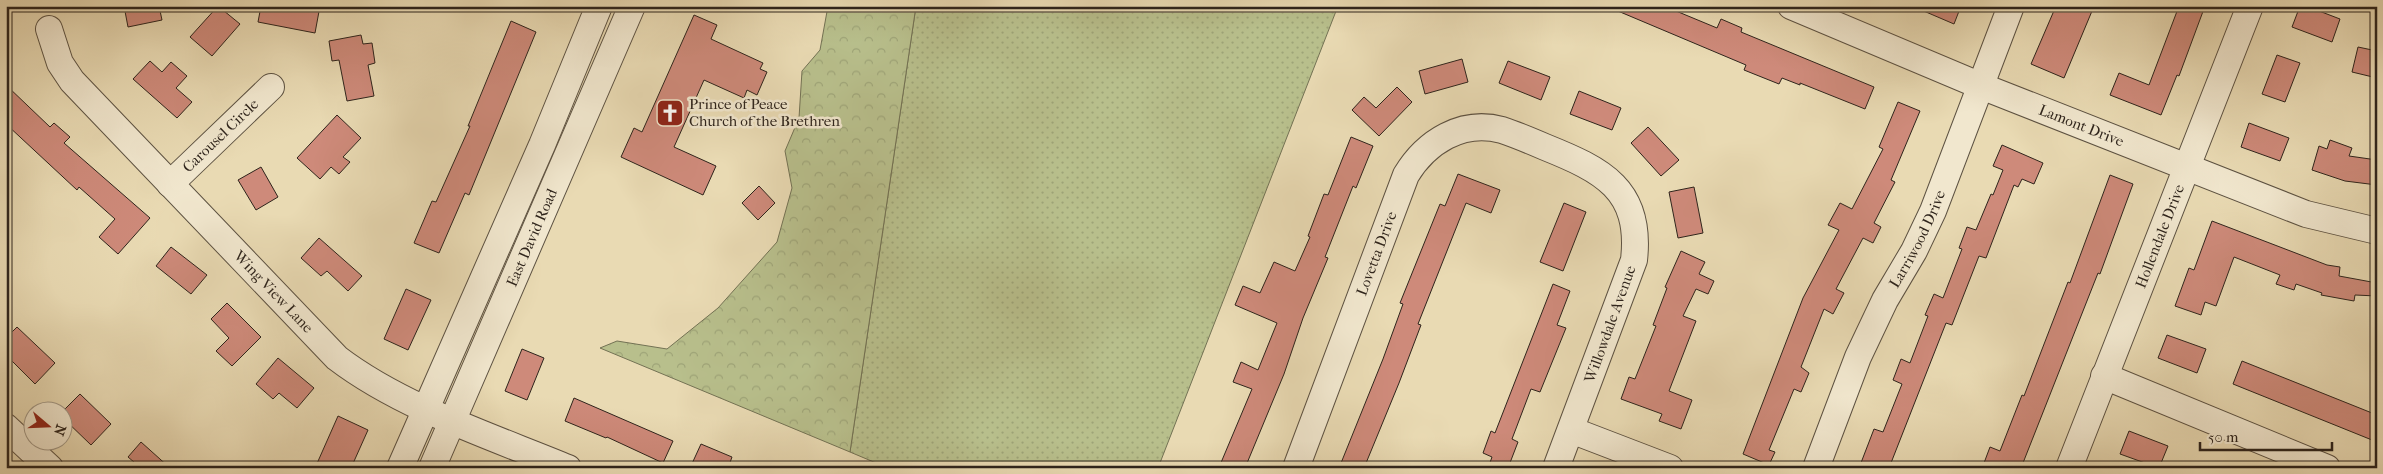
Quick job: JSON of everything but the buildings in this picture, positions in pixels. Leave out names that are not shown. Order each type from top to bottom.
[{"type":"street","name":"East David Road","points":[[400,468],[542,145],[599,6]]},
{"type":"street","name":"East David Road","points":[[432,468],[632,6]]},
{"type":"street","name":"Lamont Drive","points":[[1791,6],[1981,86],[2186,168],[2306,214],[2377,231]]},
{"type":"street","name":"Larriwood Drive","points":[[1816,468],[1858,357],[1885,300],[1914,251],[1933,212],[2011,6]]},
{"type":"street","name":"Hollendale Drive","points":[[2069,468],[2250,6]]},
{"type":"street","name":"Wing View Lane","points":[[49,29],[60,63],[72,81],[337,358],[360,376],[383,389],[568,468]]},
{"type":"street","name":"Carousel Circle","points":[[170,184],[271,87]]},
{"type":"street","name":"Lovetta Drive","points":[[1296,468],[1406,175],[1415,160],[1427,148],[1442,138],[1462,130],[1482,128],[1501,130],[1530,141]]},
{"type":"street","name":"Willowdale Avenue","points":[[1530,141],[1582,162],[1600,172],[1613,184],[1626,202],[1634,220],[1636,241],[1634,260],[1556,468]]},
{"type":"street","points":[[2104,376],[2328,468]]},
{"type":"street","points":[[6,427],[50,468]]},
{"type":"street","points":[[1571,430],[1670,468]]},
{"type":"green space","points":[[828,6],[916,6],[850,452],[600,348],[617,341],[667,349],[718,308],[777,242],[792,188],[785,151],[799,118],[802,71],[820,50]]},
{"type":"green space","points":[[916,6],[1338,6],[1158,468],[888,468],[850,452]]},
{"type":"place","name":"Prince of Peace Church of the Brethren","points":[[670,113]]}]
